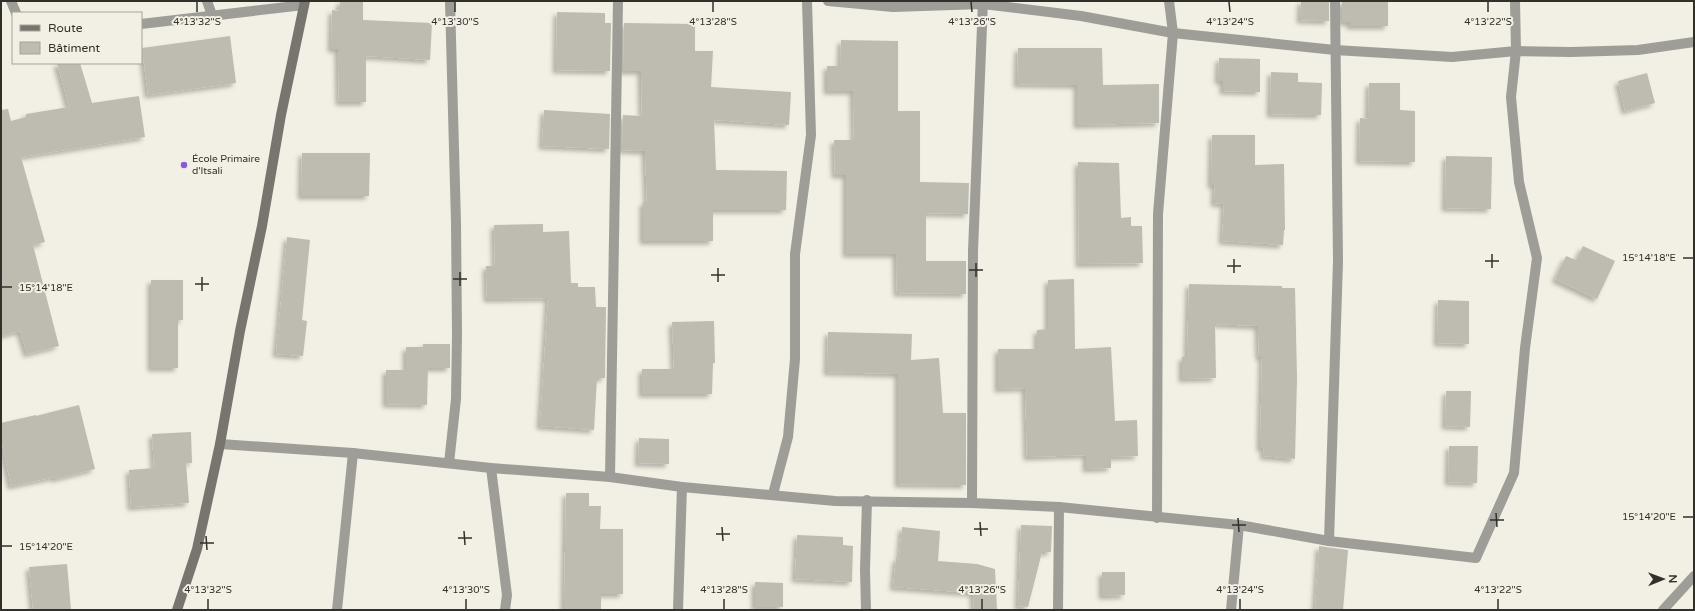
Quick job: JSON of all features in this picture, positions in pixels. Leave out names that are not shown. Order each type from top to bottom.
[{"type":"street","points":[[11,1],[16,12]]},
{"type":"street","points":[[207,1],[212,15]]},
{"type":"street","points":[[449,463],[456,399],[457,341],[456,223],[450,1]]},
{"type":"street","points":[[610,477],[618,1]]},
{"type":"street","points":[[773,494],[788,438],[796,360],[795,254],[811,135],[807,1]]},
{"type":"street","points":[[828,1],[893,7],[982,2],[1081,16],[1173,33],[1335,50],[1452,57],[1516,51],[1571,52],[1638,50],[1694,42]]},
{"type":"street","points":[[1157,518],[1158,214],[1173,33],[1169,1]]},
{"type":"street","points":[[1329,541],[1338,261],[1335,1]]},
{"type":"street","points":[[220,444],[352,453],[491,468],[610,477],[682,487],[835,500],[972,503],[1059,507],[1239,525],[1329,541],[1476,558],[1514,473],[1525,348],[1537,258],[1519,174],[1511,96],[1516,51],[1515,1]]},
{"type":"street","points":[[972,503],[973,251],[982,2]]},
{"type":"street","points":[[142,24],[305,3],[281,115],[262,226],[240,331],[220,444],[197,549],[177,610]]},
{"type":"street","points":[[337,610],[352,453]]},
{"type":"street","points":[[491,468],[507,595],[506,610]]},
{"type":"street","points":[[678,610],[682,487]]},
{"type":"street","points":[[866,610],[865,570],[867,500]]},
{"type":"street","points":[[1058,610],[1059,507]]},
{"type":"street","points":[[1231,610],[1239,525]]},
{"type":"street","points":[[1663,610],[1694,576]]},
{"type":"building","points":[[340,1],[363,1],[363,20],[432,23],[430,60],[366,56],[366,102],[339,102],[338,49],[331,49],[332,10],[339,11]]},
{"type":"building","points":[[1301,1],[1329,1],[1329,21],[1300,20]]},
{"type":"building","points":[[1342,1],[1388,1],[1388,26],[1350,26],[1350,22],[1342,22]]},
{"type":"building","points":[[557,12],[605,13],[605,23],[611,23],[610,71],[556,70]]},
{"type":"building","points":[[624,23],[695,24],[695,51],[713,51],[711,87],[791,92],[789,125],[714,120],[716,170],[787,171],[786,210],[713,210],[713,241],[643,241],[643,202],[647,202],[645,151],[622,150],[623,115],[642,116],[641,71],[623,71]]},
{"type":"building","points":[[230,36],[236,83],[148,95],[142,48]]},
{"type":"building","points":[[841,40],[898,41],[898,111],[920,111],[920,182],[969,183],[968,214],[926,213],[926,261],[966,261],[966,294],[897,293],[896,254],[846,254],[846,175],[835,175],[834,140],[854,140],[853,91],[827,91],[827,66],[840,66]]},
{"type":"building","points":[[1018,48],[1102,48],[1103,85],[1159,84],[1159,123],[1077,125],[1077,85],[1017,84]]},
{"type":"building","points":[[1219,58],[1260,59],[1260,92],[1223,91],[1223,81],[1218,81]]},
{"type":"building","points":[[57,64],[80,64],[92,103],[139,96],[145,137],[21,157],[45,242],[33,245],[59,346],[27,354],[20,331],[1,336],[1,110],[8,109],[11,121],[26,117],[26,114],[69,107]]},
{"type":"building","points":[[1271,72],[1298,73],[1298,82],[1322,83],[1321,115],[1270,114]]},
{"type":"building","points":[[1647,73],[1655,103],[1625,111],[1618,81]]},
{"type":"building","points":[[1369,83],[1400,83],[1400,110],[1415,111],[1415,162],[1359,161],[1360,118],[1368,119]]},
{"type":"building","points":[[544,110],[610,114],[609,149],[542,146]]},
{"type":"building","points":[[1212,135],[1255,135],[1255,165],[1284,164],[1285,230],[1283,245],[1222,241],[1224,204],[1214,203],[1215,185],[1211,185]]},
{"type":"building","points":[[302,153],[370,153],[369,196],[301,196]]},
{"type":"building","points":[[1446,156],[1492,157],[1491,209],[1445,208]]},
{"type":"building","points":[[1078,162],[1119,163],[1121,218],[1131,217],[1131,226],[1142,226],[1143,263],[1079,264]]},
{"type":"building","points":[[543,224],[543,232],[569,231],[571,283],[578,283],[578,287],[595,287],[596,307],[606,307],[605,378],[597,378],[594,430],[540,426],[548,298],[487,299],[486,266],[495,266],[494,225]]},
{"type":"building","points":[[287,237],[310,240],[302,320],[307,321],[303,356],[276,354]]},
{"type":"building","points":[[1583,246],[1615,261],[1597,299],[1555,279],[1566,256],[1576,260]]},
{"type":"building","points":[[1074,279],[1075,349],[1111,347],[1115,421],[1137,420],[1138,456],[1111,457],[1111,468],[1086,469],[1086,455],[1027,457],[1025,388],[998,389],[998,349],[1037,349],[1037,330],[1048,329],[1048,280]]},
{"type":"building","points":[[151,280],[183,280],[183,320],[178,320],[178,368],[151,368]]},
{"type":"building","points":[[1189,284],[1282,286],[1282,288],[1295,288],[1297,378],[1295,459],[1263,456],[1264,448],[1260,448],[1262,357],[1259,357],[1258,326],[1215,324],[1216,378],[1182,379],[1182,357],[1187,357]]},
{"type":"building","points":[[1438,300],[1469,301],[1469,344],[1437,343]]},
{"type":"building","points":[[714,321],[715,363],[713,363],[712,394],[642,394],[642,369],[674,369],[672,322]]},
{"type":"building","points":[[828,332],[912,334],[911,360],[939,358],[943,413],[966,413],[966,485],[898,484],[898,374],[827,372]]},
{"type":"building","points":[[423,344],[450,344],[450,368],[428,368],[427,405],[386,404],[386,370],[406,370],[406,347],[423,347]]},
{"type":"building","points":[[1446,391],[1471,391],[1470,427],[1445,426]]},
{"type":"building","points":[[79,405],[95,469],[55,479],[55,477],[11,486],[1,439],[1,423]]},
{"type":"building","points":[[191,432],[192,463],[186,463],[189,503],[131,507],[129,470],[154,468],[152,434]]},
{"type":"building","points":[[639,438],[669,439],[669,464],[638,463]]},
{"type":"building","points":[[1449,446],[1478,446],[1477,483],[1448,482]]},
{"type":"building","points":[[566,493],[589,493],[589,506],[601,506],[600,529],[623,529],[623,594],[601,594],[601,610],[564,610]]},
{"type":"building","points":[[1021,525],[1052,526],[1051,552],[1042,552],[1028,607],[1018,606]]},
{"type":"building","points":[[902,527],[940,531],[938,561],[977,564],[995,569],[997,610],[974,610],[973,593],[893,587],[896,558],[899,559]]},
{"type":"building","points":[[797,535],[843,537],[843,545],[853,546],[852,582],[795,579]]},
{"type":"building","points":[[1319,546],[1348,550],[1343,610],[1315,610]]},
{"type":"building","points":[[67,564],[71,610],[33,610],[29,567]]},
{"type":"building","points":[[1102,572],[1125,572],[1125,595],[1102,596]]},
{"type":"building","points":[[755,582],[783,583],[783,607],[755,607]]},
{"type":"place","name":"École Primaire d'Itsali","points":[[184,165]]}]
